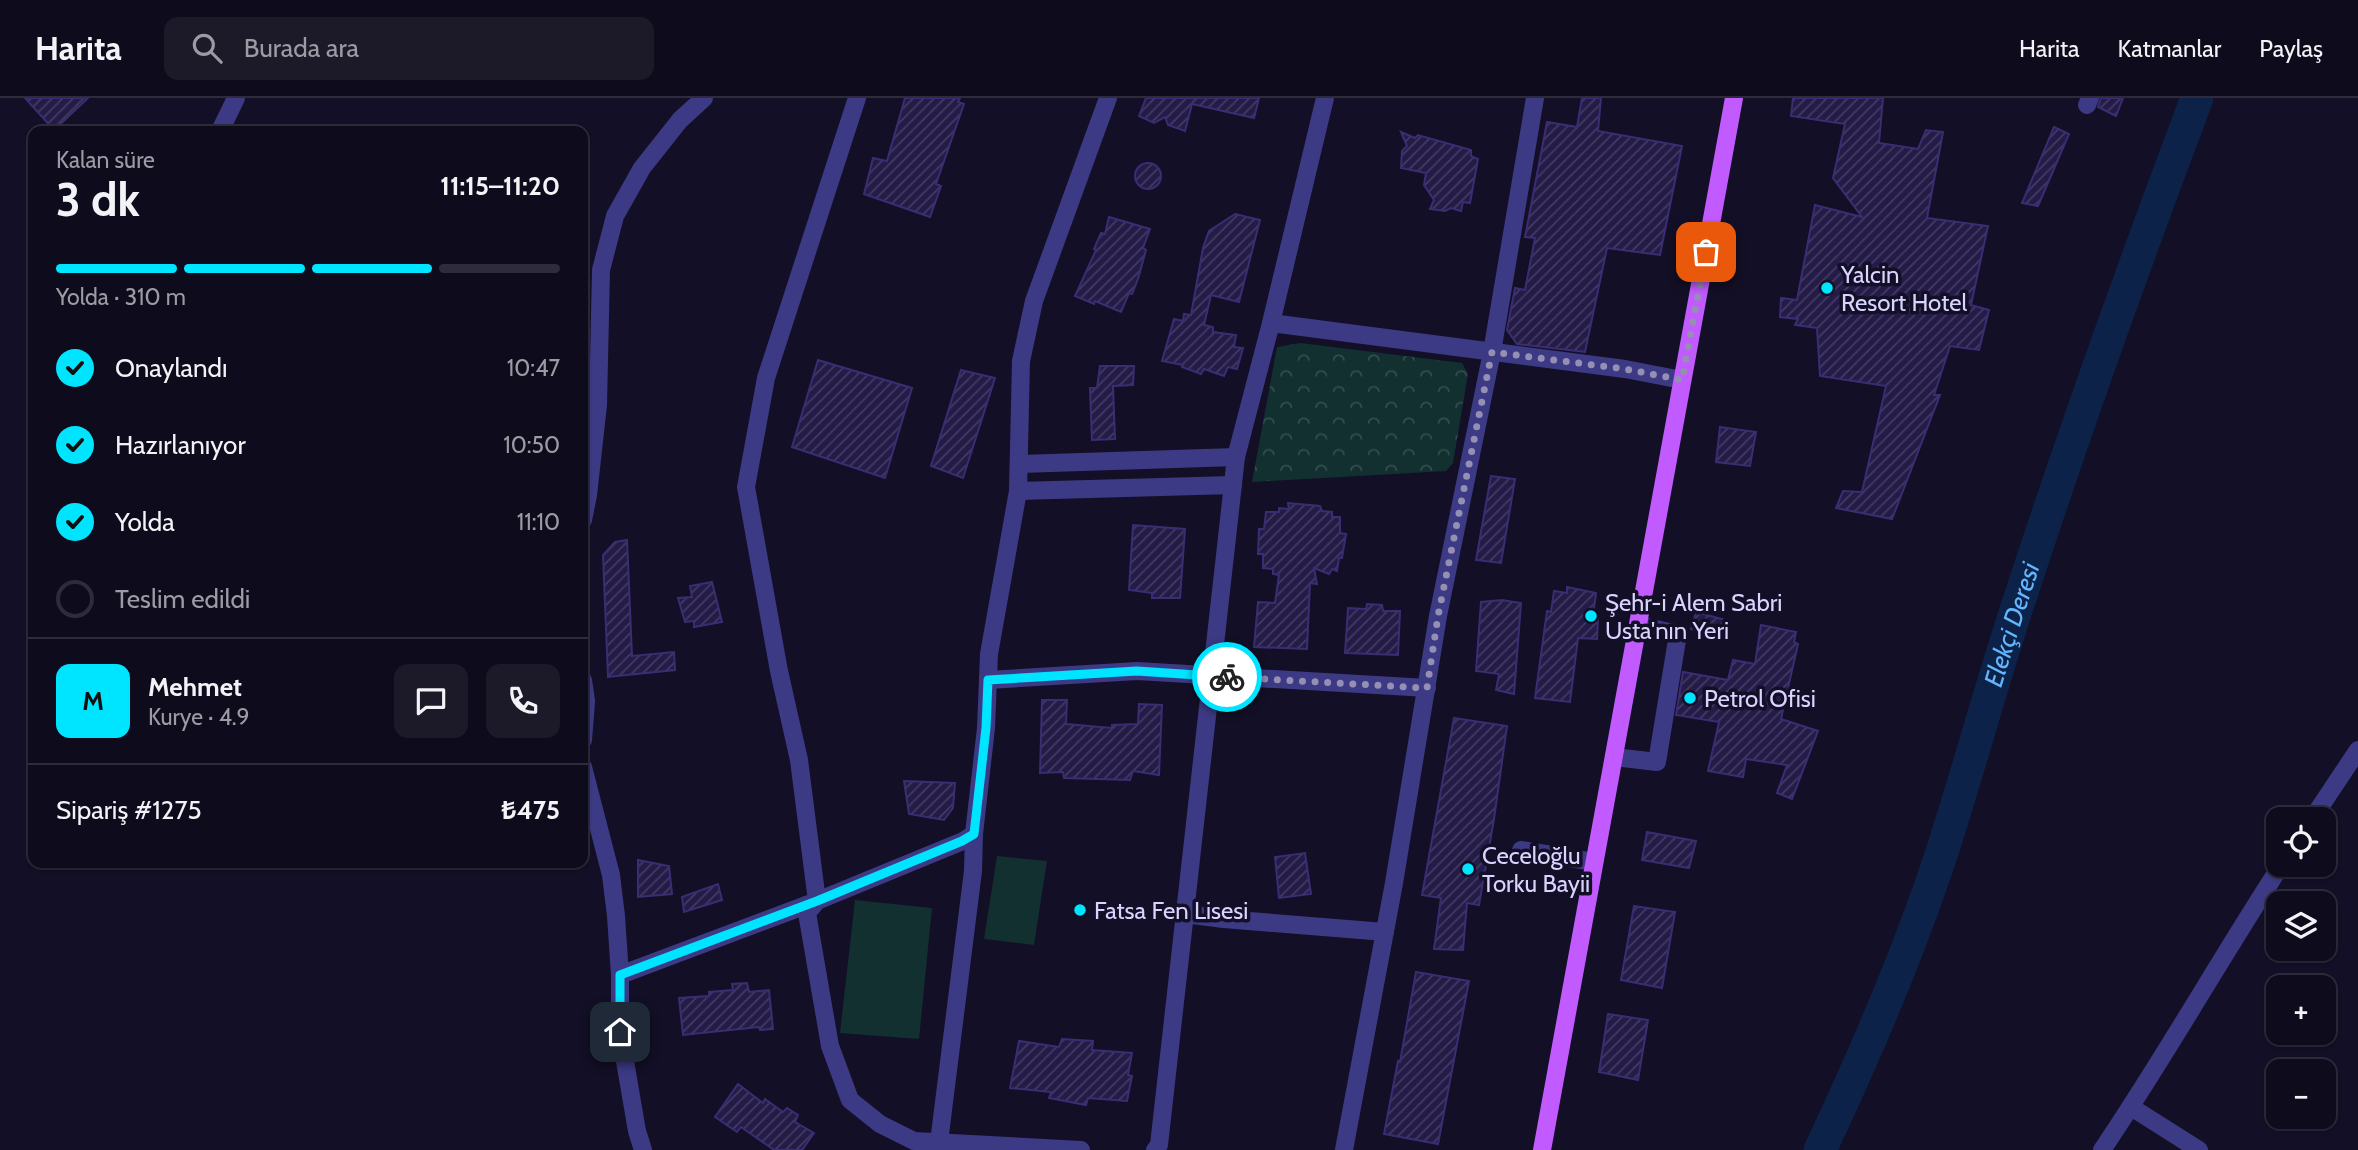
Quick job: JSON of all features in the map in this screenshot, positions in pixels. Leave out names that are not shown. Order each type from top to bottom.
[{"type":"main road","points":[[1542,1150],[1734,98]]},
{"type":"street","points":[[222,126],[236,98]]},
{"type":"street","points":[[588,482],[598,405],[601,270],[615,216],[642,168],[680,120],[704,98]]},
{"type":"street","points":[[857,98],[766,378],[747,486],[779,671],[799,761],[817,901],[807,913],[830,1046],[850,1100],[880,1124],[914,1141],[939,1146],[1082,1150]]},
{"type":"street","points":[[939,1146],[973,871],[974,834],[986,728],[989,654],[1018,491],[1021,361],[1034,301],[1108,98]]},
{"type":"street","points":[[1156,1150],[1159,1145],[1236,457],[1325,98]]},
{"type":"street","points":[[1344,1150],[1385,932],[1438,616],[1492,352],[1535,98]]},
{"type":"street","points":[[1271,323],[1625,369],[1682,380]]},
{"type":"street","points":[[1020,464],[1236,457]]},
{"type":"street","points":[[1018,491],[1233,485]]},
{"type":"street","points":[[1614,757],[1657,762],[1678,634],[1638,625]]},
{"type":"street","points":[[988,680],[1137,671],[1427,688]]},
{"type":"street","points":[[2320,807],[2358,750]]},
{"type":"street","points":[[588,786],[611,875],[617,916],[620,1032],[643,1150]]},
{"type":"street","points":[[620,975],[817,901],[974,834]]},
{"type":"street","points":[[1521,850],[1594,862]]},
{"type":"street","points":[[2102,1150],[2152,1076],[2274,877]]},
{"type":"street","points":[[1185,914],[1385,932]]},
{"type":"street","points":[[2131,1107],[2199,1150]]},
{"type":"green space","points":[[1300,343],[1462,363],[1468,374],[1453,463],[1446,471],[1252,482],[1277,347]]},
{"type":"green space","points":[[997,856],[1047,861],[1034,945],[984,939]]},
{"type":"green space","points":[[855,900],[932,908],[919,1039],[840,1033]]},
{"type":"building","points":[[25,98],[88,98],[58,126],[50,126]]},
{"type":"building","points":[[905,98],[960,98],[958,102],[964,104],[936,184],[941,186],[930,217],[864,194],[873,158],[887,161]]},
{"type":"building","points":[[1146,98],[1259,98],[1254,118],[1192,104],[1185,131],[1168,125],[1165,117],[1154,123],[1139,116]]},
{"type":"building","points":[[1582,98],[1601,98],[1598,131],[1682,146],[1660,255],[1607,248],[1585,352],[1517,344],[1507,330],[1515,288],[1525,290],[1535,238],[1525,237],[1547,122],[1577,127]]},
{"type":"building","points":[[1793,98],[1883,98],[1879,143],[1918,149],[1926,130],[1943,132],[1927,218],[1988,226],[1971,305],[1989,310],[1979,350],[1950,346],[1934,395],[1940,395],[1892,519],[1836,508],[1843,491],[1862,492],[1886,386],[1820,376],[1817,328],[1795,325],[1798,319],[1780,317],[1781,298],[1797,300],[1815,205],[1862,217],[1833,178],[1845,124],[1791,116]]},
{"type":"building","points":[[2101,98],[2123,98],[2116,116],[2098,107]]},
{"type":"building","points":[[2054,127],[2069,134],[2038,206],[2022,203]]},
{"type":"building","points":[[1401,132],[1415,138],[1418,135],[1471,150],[1471,156],[1478,159],[1470,203],[1463,202],[1461,211],[1451,208],[1445,211],[1430,209],[1434,200],[1424,185],[1426,173],[1401,168],[1402,151],[1407,146]]},
{"type":"building","points":[[1148,163],[1158,166],[1161,176],[1158,186],[1148,189],[1138,186],[1135,176],[1138,166]]},
{"type":"building","points":[[1235,214],[1260,220],[1239,302],[1211,295],[1204,325],[1213,327],[1213,332],[1236,335],[1234,347],[1243,348],[1237,369],[1228,367],[1224,376],[1204,369],[1201,374],[1182,367],[1183,365],[1162,361],[1174,319],[1183,321],[1184,314],[1191,315],[1203,248],[1209,231]]},
{"type":"building","points":[[1109,217],[1150,229],[1143,248],[1146,250],[1138,279],[1121,312],[1075,296],[1101,233],[1105,234]]},
{"type":"building","points":[[818,360],[912,388],[885,478],[792,447]]},
{"type":"building","points":[[1100,366],[1134,366],[1133,385],[1113,386],[1115,439],[1092,440],[1090,388],[1097,388]]},
{"type":"building","points":[[961,370],[995,378],[963,478],[931,466]]},
{"type":"building","points":[[1720,427],[1756,432],[1750,466],[1716,462]]},
{"type":"building","points":[[1491,476],[1515,479],[1501,563],[1476,560]]},
{"type":"building","points":[[1288,503],[1320,506],[1322,511],[1332,512],[1332,517],[1340,517],[1340,533],[1346,534],[1342,558],[1339,558],[1337,571],[1332,569],[1329,574],[1314,568],[1317,584],[1310,583],[1307,649],[1254,647],[1258,602],[1275,603],[1279,575],[1273,574],[1273,569],[1263,568],[1263,554],[1258,554],[1259,529],[1264,529],[1266,512],[1279,512],[1279,508],[1289,509]]},
{"type":"building","points":[[1133,525],[1185,529],[1180,598],[1152,598],[1152,593],[1129,590]]},
{"type":"building","points":[[627,540],[632,656],[674,652],[675,670],[608,677],[603,555],[615,542]]},
{"type":"building","points":[[712,582],[722,622],[694,627],[694,621],[685,622],[678,598],[692,597],[690,586]]},
{"type":"building","points":[[1567,587],[1596,593],[1593,617],[1598,617],[1597,639],[1578,638],[1570,702],[1535,698],[1547,611],[1551,612],[1554,591],[1567,593]]},
{"type":"building","points":[[1502,600],[1521,603],[1514,694],[1496,690],[1499,674],[1476,671],[1481,602]]},
{"type":"building","points":[[1367,604],[1382,605],[1383,611],[1400,611],[1398,655],[1345,653],[1348,608],[1366,609]]},
{"type":"building","points":[[1696,612],[1729,621],[1725,638],[1691,629]]},
{"type":"building","points":[[1761,625],[1796,632],[1794,642],[1798,644],[1781,719],[1818,731],[1792,799],[1777,793],[1787,765],[1746,759],[1743,777],[1708,771],[1719,722],[1676,715],[1683,672],[1728,680],[1733,660],[1755,664]]},
{"type":"building","points":[[1042,700],[1067,700],[1066,724],[1112,728],[1112,725],[1138,724],[1139,704],[1162,705],[1159,775],[1133,771],[1130,780],[1064,778],[1063,772],[1040,773]]},
{"type":"building","points":[[1454,718],[1507,726],[1479,905],[1467,903],[1463,950],[1434,949],[1441,898],[1422,895]]},
{"type":"building","points":[[904,781],[955,783],[953,808],[944,820],[909,814]]},
{"type":"building","points":[[1647,832],[1696,841],[1689,868],[1642,860]]},
{"type":"building","points":[[1305,853],[1311,894],[1279,898],[1275,857]]},
{"type":"building","points":[[638,860],[669,866],[672,894],[638,897]]},
{"type":"building","points":[[718,884],[722,900],[684,912],[682,897]]},
{"type":"building","points":[[1634,906],[1675,912],[1662,988],[1621,980]]},
{"type":"building","points":[[1416,972],[1469,981],[1438,1144],[1384,1134]]},
{"type":"building","points":[[747,983],[749,992],[769,990],[773,1029],[760,1030],[759,1027],[683,1035],[679,998],[709,996],[709,992],[733,990],[732,984]]},
{"type":"building","points":[[1608,1014],[1648,1020],[1638,1080],[1599,1072]]},
{"type":"building","points":[[1062,1039],[1093,1041],[1092,1050],[1132,1053],[1128,1075],[1132,1076],[1127,1101],[1088,1098],[1086,1105],[1049,1098],[1051,1092],[1010,1088],[1019,1041],[1059,1047]]},
{"type":"building","points":[[738,1084],[763,1103],[765,1099],[783,1112],[787,1108],[798,1115],[795,1122],[814,1133],[802,1150],[774,1150],[741,1127],[737,1132],[715,1117]]},
{"type":"waterway","name":"Elekçi Deresi","points":[[1820,1150],[1883,1009],[1925,901],[1949,831],[2008,634],[2061,475],[2197,98]]},
{"type":"way so far","points":[[1227,677],[1427,688],[1438,616],[1492,352],[1625,369],[1682,380],[1706,252]]},
{"type":"place","name":"Yalcin Resort Hotel","points":[[1827,288]]},
{"type":"place","name":"Şehr-i Alem Sabri Usta'nın Yeri","points":[[1591,616]]},
{"type":"place","name":"Petrol Ofisi","points":[[1690,698]]},
{"type":"place","name":"Ceceloğlu Torku Bayii","points":[[1468,869]]},
{"type":"place","name":"Fatsa Fen Lisesi","points":[[1080,910]]},
{"type":"route","points":[[620,1032],[620,975],[817,901],[974,834],[986,728],[988,680],[1137,671],[1227,677]]}]
